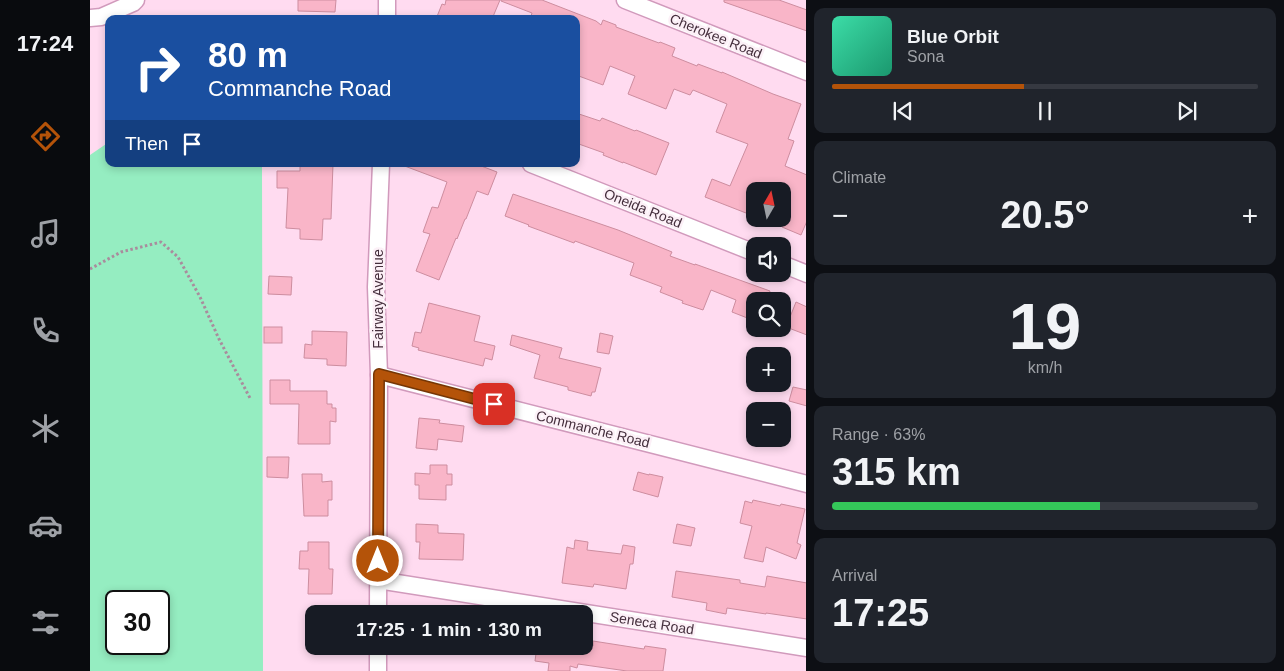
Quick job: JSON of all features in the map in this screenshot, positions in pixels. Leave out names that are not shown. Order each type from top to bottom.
[{"type":"street","points":[[106,15],[136,0]]},
{"type":"street","points":[[387,0],[387,15]]},
{"type":"street","name":"Cherokee Road","points":[[625,0],[806,72]]},
{"type":"street","points":[[90,18],[105,16]]},
{"type":"street","name":"Fairway Avenue","points":[[378,605],[379,374],[376,287],[381,167]]},
{"type":"street","name":"Oneida Road","points":[[540,167],[746,249]]},
{"type":"street","points":[[791,268],[806,274]]},
{"type":"street","name":"Commanche Road","points":[[379,374],[806,484]]},
{"type":"street","name":"Seneca Road","points":[[378,580],[806,648]]},
{"type":"street","points":[[378,655],[378,671]]},
{"type":"path","points":[[90,269],[121,252],[161,242],[178,256],[252,400]]},
{"type":"green space","points":[[105,145],[105,167],[262,167],[263,671],[90,671],[90,155]]},
{"type":"building","points":[[298,0],[336,0],[335,12],[298,11]]},
{"type":"building","points":[[446,0],[500,0],[494,15],[438,15],[442,4],[445,5]]},
{"type":"building","points":[[501,0],[542,0],[596,21],[601,25],[603,20],[616,25],[616,27],[675,48],[672,56],[697,66],[698,64],[722,72],[801,104],[788,139],[794,141],[785,166],[806,175],[806,223],[801,235],[784,228],[791,228],[791,182],[746,182],[746,213],[705,197],[712,179],[730,186],[748,144],[716,132],[727,104],[693,90],[690,95],[674,89],[666,109],[628,94],[635,76],[610,66],[603,85],[580,76],[580,15],[531,15],[532,13]]},
{"type":"building","points":[[724,0],[779,0],[806,10],[806,31],[724,2]]},
{"type":"building","points":[[580,114],[600,121],[602,118],[669,143],[656,175],[603,155],[604,153],[580,144]]},
{"type":"building","points":[[300,167],[333,167],[331,219],[323,219],[322,240],[300,239],[300,229],[286,228],[288,188],[277,188],[277,171],[300,171]]},
{"type":"building","points":[[407,167],[484,167],[497,172],[488,195],[477,191],[439,280],[416,271],[430,234],[423,232],[432,207],[438,208],[447,182]]},
{"type":"building","points":[[513,194],[618,230],[672,252],[670,256],[770,291],[746,292],[746,317],[732,312],[736,300],[711,290],[703,310],[682,303],[683,301],[660,292],[662,287],[630,275],[634,263],[575,241],[574,243],[505,216]]},
{"type":"building","points":[[269,276],[292,277],[291,295],[268,294]]},
{"type":"building","points":[[796,302],[806,307],[806,335],[791,329],[791,314]]},
{"type":"building","points":[[429,303],[480,316],[474,341],[495,346],[492,360],[485,358],[483,366],[418,350],[419,348],[412,346],[415,332],[421,333]]},
{"type":"building","points":[[264,327],[282,327],[282,343],[264,343]]},
{"type":"building","points":[[312,331],[347,332],[346,366],[327,365],[327,359],[304,358],[305,344],[312,345]]},
{"type":"building","points":[[600,333],[613,336],[609,354],[597,352]]},
{"type":"building","points":[[512,335],[562,348],[559,358],[601,368],[595,392],[592,392],[591,396],[568,390],[568,387],[534,378],[540,355],[510,345]]},
{"type":"building","points":[[270,380],[290,380],[290,391],[327,391],[327,404],[332,404],[332,408],[336,408],[336,422],[330,421],[330,444],[298,444],[299,404],[270,404]]},
{"type":"building","points":[[793,387],[806,390],[806,406],[789,401]]},
{"type":"building","points":[[419,418],[440,420],[439,423],[464,426],[462,442],[438,439],[437,450],[416,448]]},
{"type":"building","points":[[267,457],[289,457],[288,478],[267,477]]},
{"type":"building","points":[[430,465],[447,465],[447,474],[452,474],[452,485],[446,485],[446,500],[419,499],[419,485],[415,485],[415,473],[430,474]]},
{"type":"building","points":[[638,472],[663,477],[658,497],[633,490]]},
{"type":"building","points":[[302,474],[322,474],[322,482],[332,481],[332,500],[328,500],[328,516],[304,516]]},
{"type":"building","points":[[753,500],[805,509],[797,543],[801,545],[796,559],[766,547],[763,562],[744,558],[752,526],[740,523],[745,501],[752,503]]},
{"type":"building","points":[[416,524],[438,525],[438,533],[464,534],[463,560],[419,559],[420,542],[416,542]]},
{"type":"building","points":[[677,524],[695,528],[691,546],[673,543]]},
{"type":"building","points":[[575,540],[588,542],[587,550],[621,554],[623,545],[635,547],[633,564],[630,564],[626,589],[594,584],[593,587],[562,583],[567,547],[574,549]]},
{"type":"building","points":[[308,542],[329,542],[329,569],[333,569],[332,594],[308,594],[309,569],[299,569],[300,551],[308,551]]},
{"type":"building","points":[[676,571],[740,580],[740,583],[765,587],[767,576],[806,583],[806,619],[727,608],[726,614],[706,610],[707,603],[672,597]]},
{"type":"building","points":[[593,641],[644,649],[645,646],[666,649],[663,671],[627,671],[578,664],[577,668],[570,666],[570,671],[548,671],[549,663],[535,661],[536,655],[593,655]]},
{"type":"route","points":[[378,561],[379,374],[494,404]]}]
